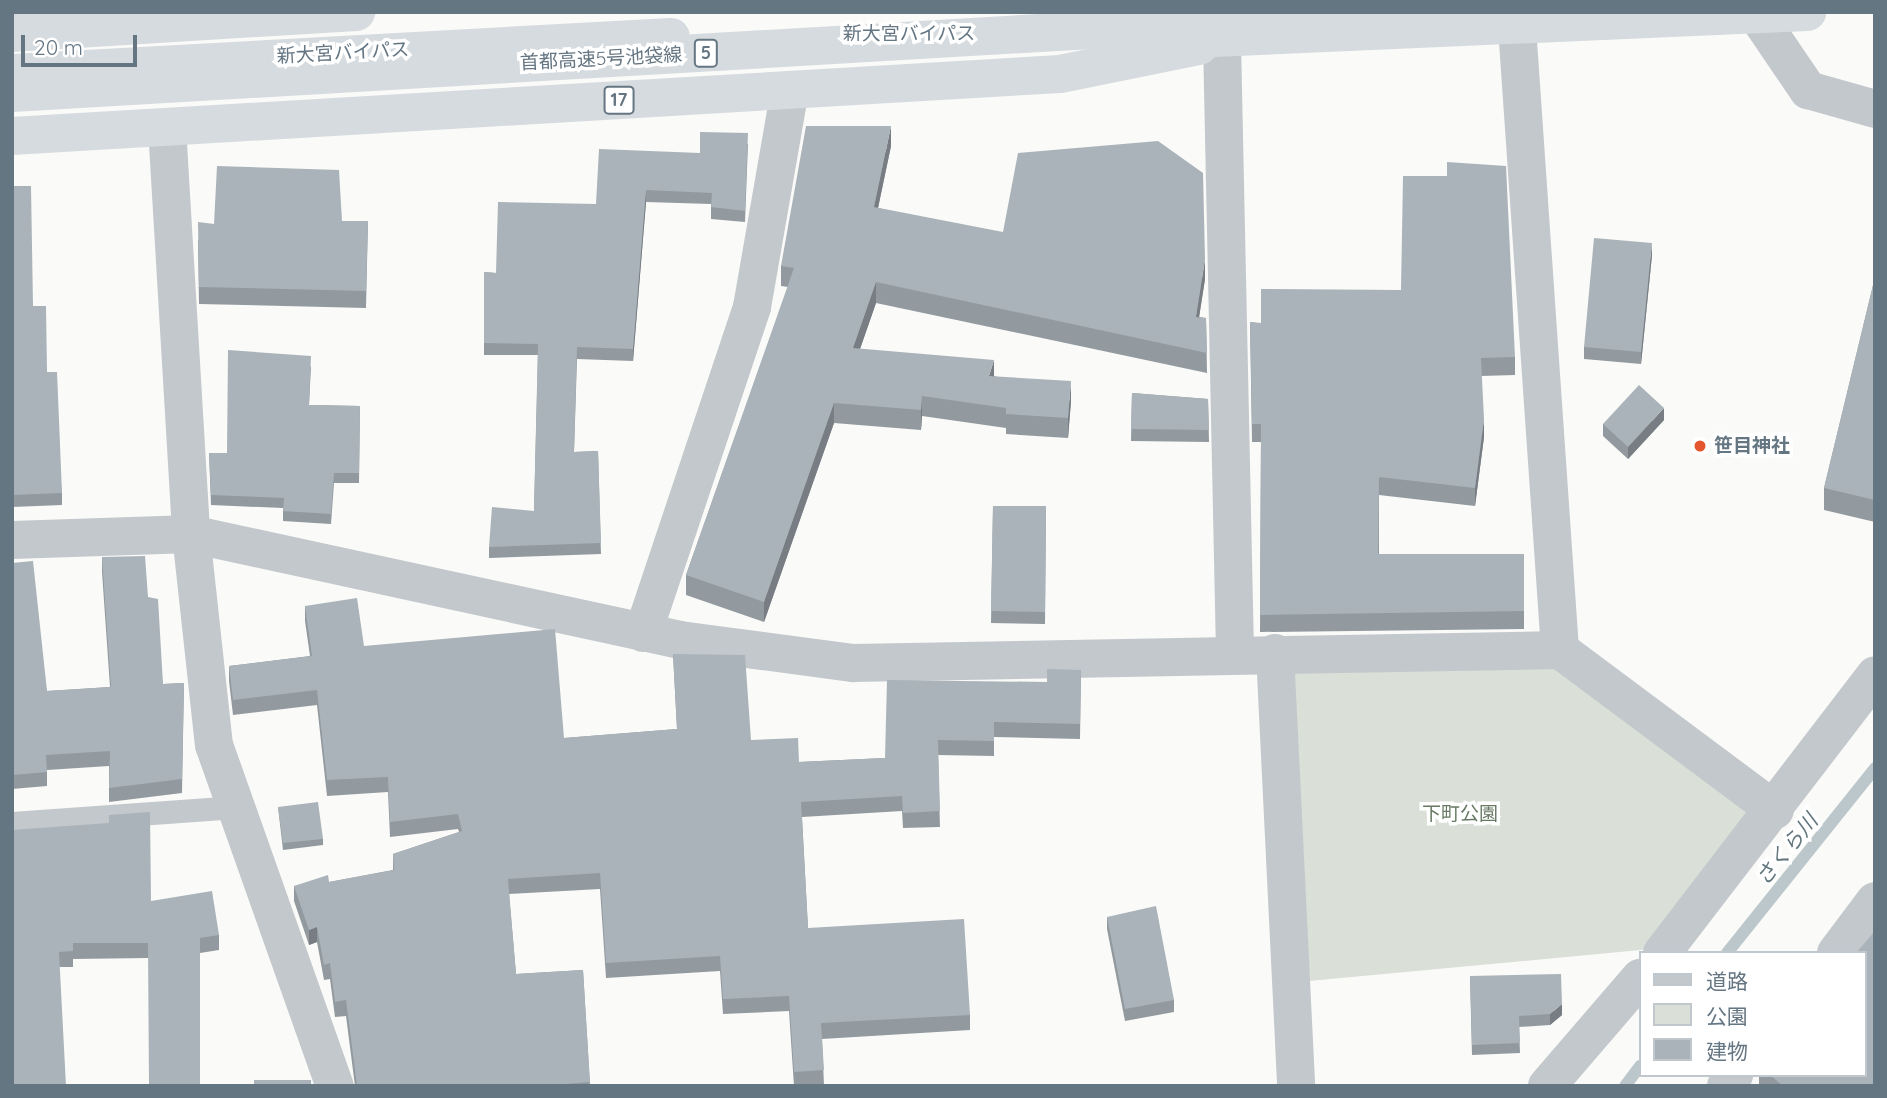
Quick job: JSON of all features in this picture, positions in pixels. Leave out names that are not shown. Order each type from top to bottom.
[{"type":"highway","points":[[12,33],[356,12]]},
{"type":"highway","name":"新大宮バイパス","points":[[12,53],[659,12]]},
{"type":"highway","name":"首都高速5号池袋線","points":[[12,93],[1400,12]]},
{"type":"highway","name":"新大宮バイパス","points":[[12,73],[598,39],[897,32],[1222,42],[1807,12]]},
{"type":"highway","name":"17","points":[[12,136],[1060,74],[1222,42]]},
{"type":"street","points":[[1757,15],[1808,90],[1875,109]]},
{"type":"street","points":[[1517,27],[1560,650]]},
{"type":"street","points":[[1222,42],[1235,653]]},
{"type":"street","points":[[643,633],[752,307],[790,90]]},
{"type":"street","points":[[167,127],[191,534],[214,746],[335,1086]]},
{"type":"street","points":[[12,540],[191,534],[643,633],[853,663],[1235,653],[1560,650],[1775,810]]},
{"type":"street","points":[[1275,653],[1296,1086]]},
{"type":"street","points":[[1663,951],[1775,810],[1875,675]]},
{"type":"street","points":[[1838,951],[1875,901]]},
{"type":"street","points":[[1547,1086],[1638,980]]},
{"type":"lane","points":[[12,824],[236,807]]},
{"type":"green space","name":"下町公園","points":[[1554,659],[1758,818],[1651,949],[1309,981],[1294,665]]},
{"type":"building","points":[[806,126],[891,126],[874,207],[1003,232],[1018,153],[1158,141],[1203,173],[1205,259],[1196,317],[1206,318],[1207,353],[876,282],[853,348],[994,360],[989,376],[1071,381],[1068,418],[1006,414],[1006,408],[922,396],[921,410],[834,403],[764,602],[686,575],[794,268],[781,266]]},
{"type":"building","points":[[700,132],[748,133],[745,211],[711,207],[712,193],[646,190],[633,349],[577,347],[574,452],[598,451],[601,543],[489,547],[492,507],[534,511],[538,344],[484,343],[484,272],[496,273],[498,202],[596,204],[599,149],[700,153]]},
{"type":"building","points":[[1447,162],[1506,166],[1515,357],[1481,358],[1484,419],[1475,488],[1379,477],[1378,554],[1524,554],[1524,611],[1260,615],[1261,424],[1252,424],[1250,322],[1261,323],[1261,289],[1401,290],[1403,176],[1447,176]]},
{"type":"building","points":[[217,166],[339,170],[342,221],[368,221],[366,291],[199,287],[198,222],[214,224]]},
{"type":"building","points":[[12,186],[31,186],[33,306],[46,306],[47,372],[57,372],[62,493],[12,495]]},
{"type":"building","points":[[1594,238],[1652,243],[1641,352],[1584,347]]},
{"type":"building","points":[[1875,277],[1875,500],[1824,488]]},
{"type":"building","points":[[228,350],[311,356],[309,405],[360,406],[359,473],[334,473],[331,514],[283,511],[284,498],[211,495],[209,453],[227,453]]},
{"type":"building","points":[[1639,385],[1664,408],[1628,447],[1603,424]]},
{"type":"building","points":[[1132,393],[1208,399],[1209,430],[1131,429]]},
{"type":"building","points":[[993,506],[1046,506],[1045,612],[991,611]]},
{"type":"building","points":[[145,556],[148,597],[158,599],[163,684],[184,683],[182,779],[109,788],[110,751],[46,755],[47,772],[12,775],[12,563],[33,561],[47,691],[111,687],[102,557]]},
{"type":"building","points":[[357,598],[364,646],[555,629],[564,738],[677,729],[673,654],[745,655],[751,740],[798,738],[799,762],[885,758],[887,680],[1047,682],[1047,669],[1081,670],[1080,724],[994,722],[994,741],[938,740],[940,811],[903,813],[902,796],[801,802],[808,928],[964,919],[970,1015],[821,1023],[824,1070],[794,1072],[789,996],[723,999],[720,956],[606,963],[600,873],[508,879],[516,974],[583,970],[590,1082],[543,1086],[357,1086],[346,1000],[335,1002],[330,963],[324,965],[317,927],[309,930],[294,886],[328,875],[329,882],[394,870],[393,854],[462,831],[458,814],[390,822],[388,777],[327,780],[317,690],[233,700],[229,666],[312,656],[305,606]]},
{"type":"building","points":[[318,802],[323,839],[283,843],[278,807]]},
{"type":"building","points":[[150,812],[151,901],[212,891],[219,935],[200,938],[200,1086],[149,1086],[148,943],[73,943],[73,951],[59,952],[66,1086],[12,1086],[12,830],[109,823],[109,815]]},
{"type":"building","points":[[1156,906],[1174,1000],[1125,1009],[1107,917]]},
{"type":"building","points":[[1875,931],[1875,1086],[1783,1086],[1772,1077],[1866,1077],[1866,951],[1858,951]]},
{"type":"building","points":[[1561,974],[1562,1004],[1550,1014],[1519,1016],[1520,1043],[1472,1045],[1470,976]]},
{"type":"building","points":[[254,1080],[311,1080],[311,1086],[254,1086]]},
{"type":"waterway","name":"さくら川","points":[[1729,951],[1875,768]]},
{"type":"waterway","name":"さくら川","points":[[1625,1086],[1638,1069]]},
{"type":"place","name":"笹目神社","points":[[1700,446]]}]
